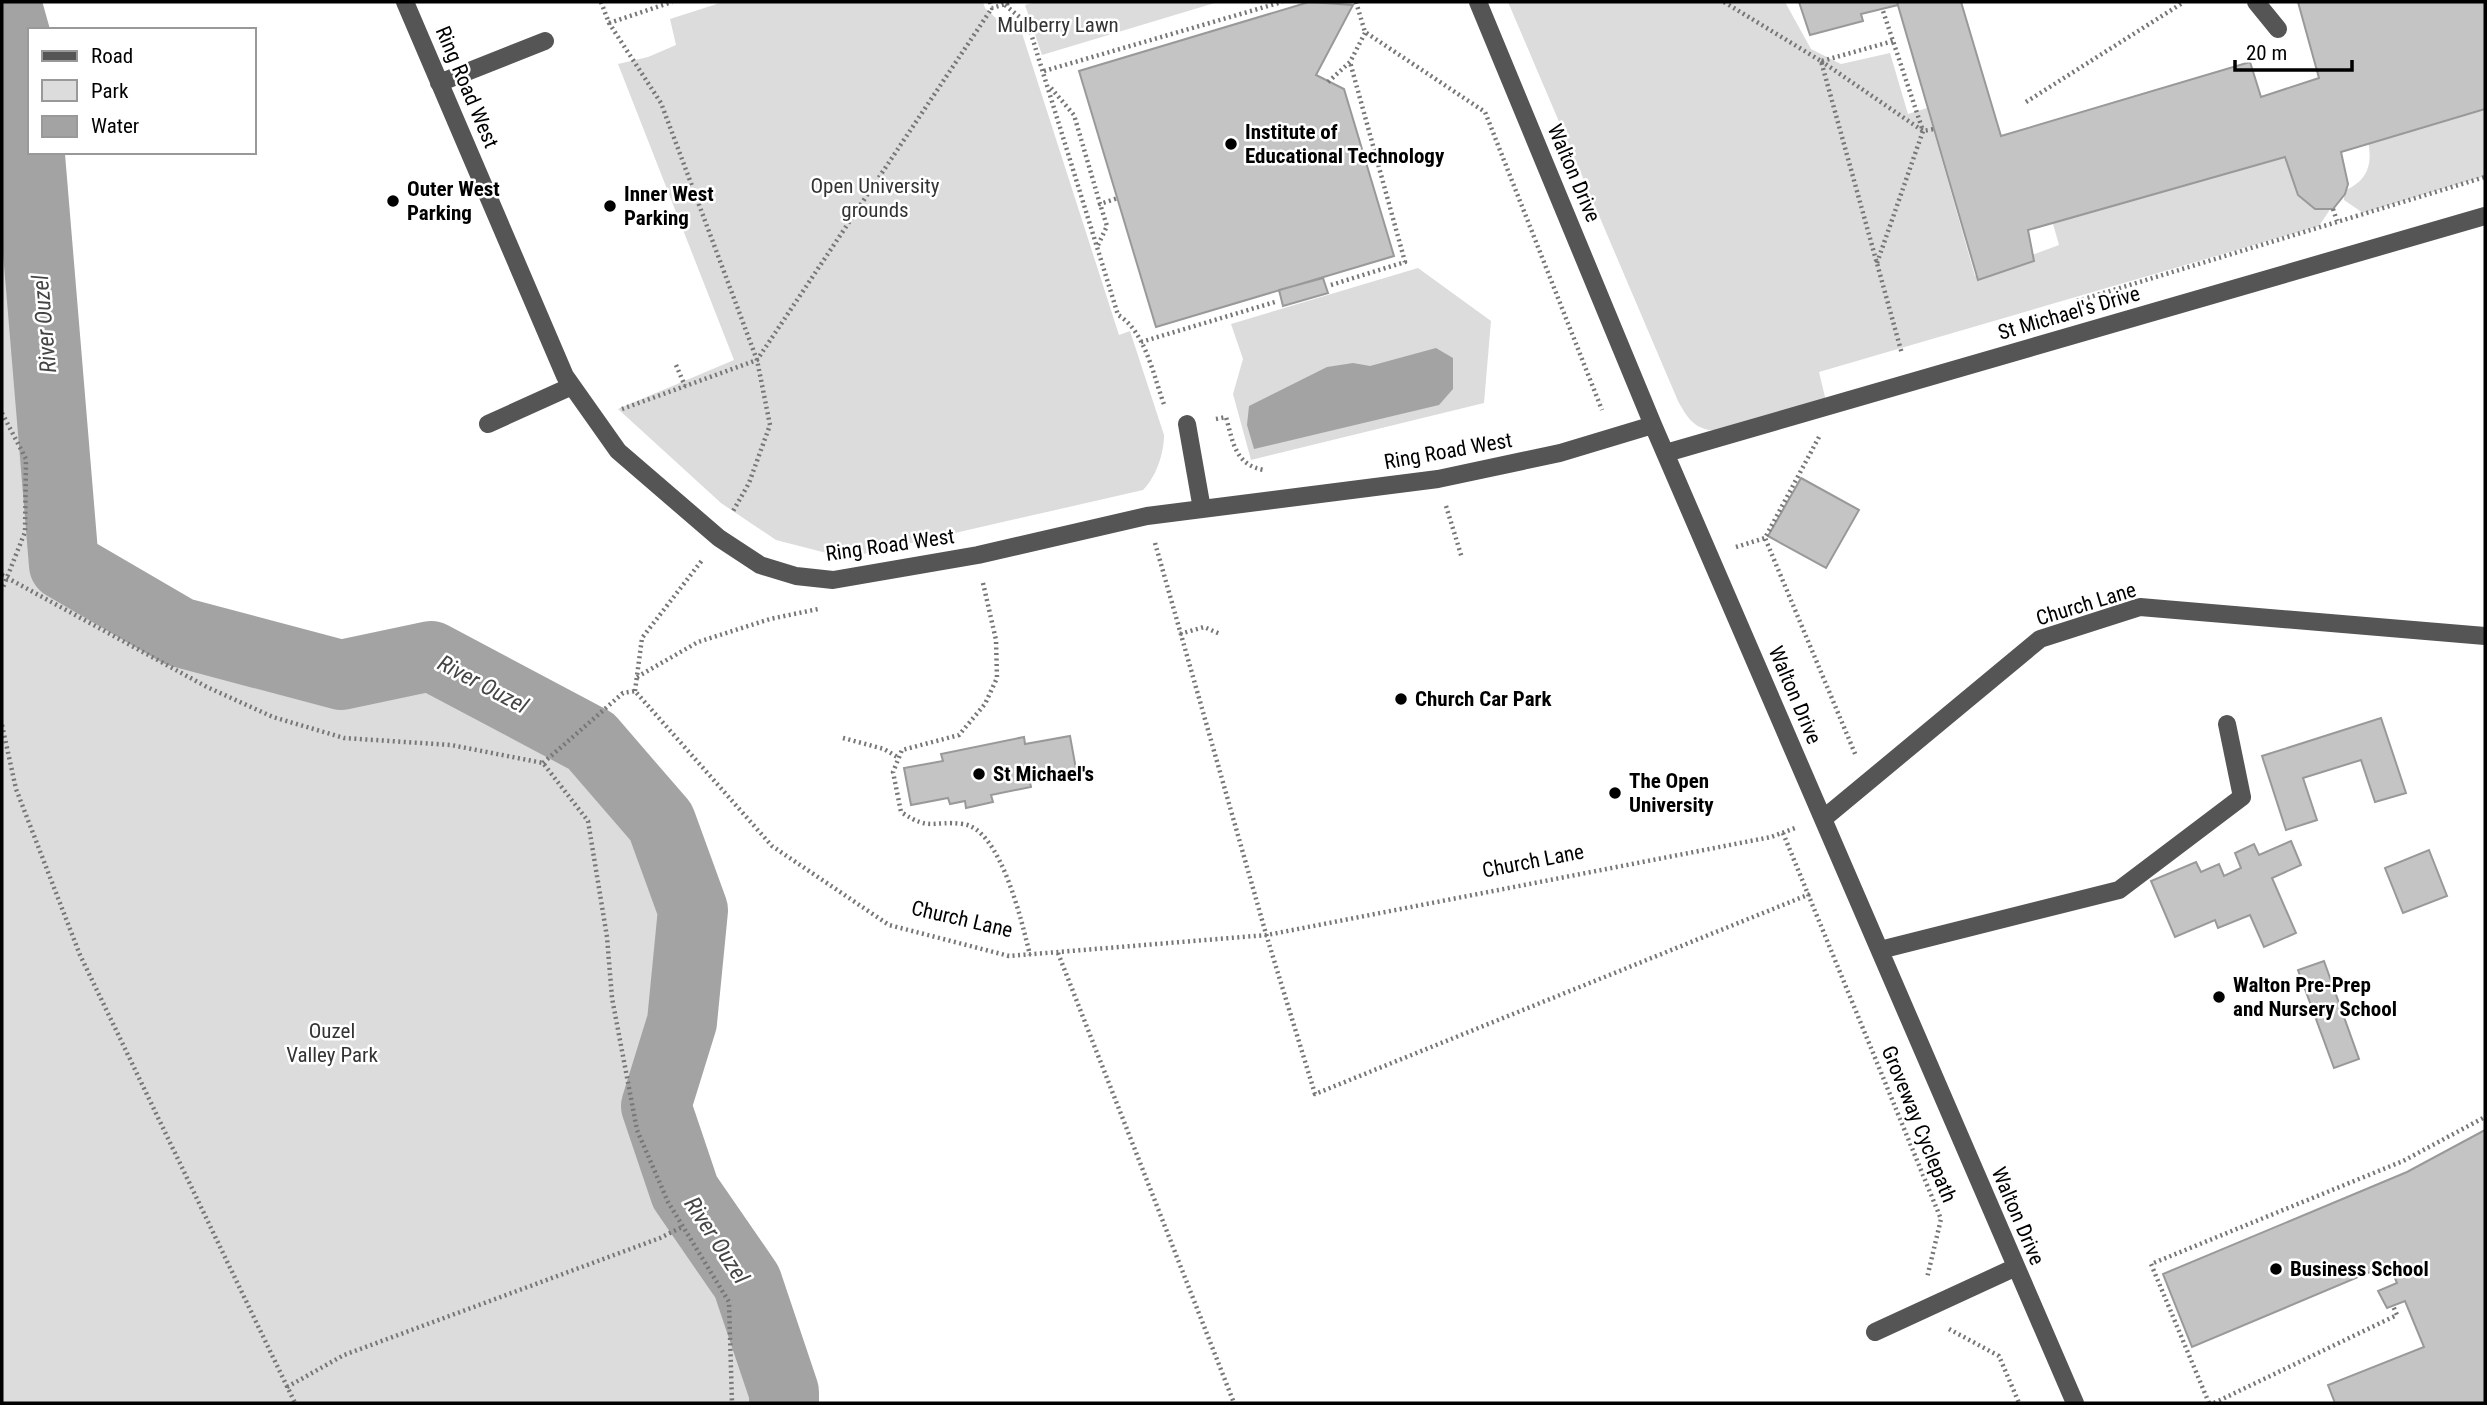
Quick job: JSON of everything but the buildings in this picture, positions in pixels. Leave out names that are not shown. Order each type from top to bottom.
[{"type":"street","name":"Ring Road West","points":[[405,2],[572,386],[618,451],[719,538],[760,565],[796,576],[833,580],[978,555],[1147,516],[1438,479],[1560,453],[1653,425]]},
{"type":"street","name":"Walton Drive","points":[[1478,2],[1653,425],[2075,1403]]},
{"type":"street","points":[[2256,2],[2278,29]]},
{"type":"street","points":[[439,83],[545,41]]},
{"type":"street","name":"St Michael's Drive","points":[[1666,453],[2485,216]]},
{"type":"street","points":[[488,424],[572,386]]},
{"type":"street","points":[[1187,424],[1202,509]]},
{"type":"street","name":"Church Lane","points":[[1823,819],[2040,639],[2140,607],[2485,636]]},
{"type":"street","points":[[1880,950],[2119,890],[2242,796],[2227,724]]},
{"type":"street","points":[[1875,1332],[2016,1267]]},
{"type":"path","points":[[601,2],[609,23],[661,103],[757,360],[770,425],[749,483],[730,518]]},
{"type":"path","points":[[609,23],[672,2]]},
{"type":"path","points":[[990,2],[992,8]]},
{"type":"path","points":[[596,419],[757,360],[992,8],[1012,2]]},
{"type":"path","points":[[1044,71],[1282,2]]},
{"type":"path","points":[[1356,2],[1365,32],[1485,112],[1613,437]]},
{"type":"path","points":[[1724,2],[1821,61],[1923,131],[1934,129]]},
{"type":"path","points":[[2026,102],[2184,2]]},
{"type":"path","points":[[1005,5],[1028,24],[1118,315],[1127,320],[1141,342],[1275,302]]},
{"type":"path","points":[[1877,264],[1923,131],[1882,8]]},
{"type":"path","points":[[1328,82],[1350,62],[1365,32]]},
{"type":"path","points":[[1821,61],[1893,41]]},
{"type":"path","points":[[1821,61],[1902,354]]},
{"type":"path","points":[[1331,285],[1405,262],[1350,62]]},
{"type":"path","points":[[1048,85],[1074,115],[1107,226],[1098,245]]},
{"type":"path","points":[[2074,302],[2485,177]]},
{"type":"path","points":[[1100,204],[1118,198]]},
{"type":"path","points":[[2333,209],[2337,221]]},
{"type":"path","points":[[1889,358],[1916,350]]},
{"type":"path","points":[[676,365],[685,386]]},
{"type":"path","points":[[1822,408],[1818,442],[1765,538],[1867,783]]},
{"type":"path","points":[[2,413],[26,459],[25,532],[2,590]]},
{"type":"path","points":[[1187,424],[1226,417],[1237,455],[1250,468],[1270,471]]},
{"type":"path","points":[[720,509],[738,523]]},
{"type":"path","points":[[1147,516],[1315,1094],[1810,894]]},
{"type":"path","points":[[543,763],[616,699],[624,693],[635,691],[642,638],[719,538]]},
{"type":"path","points":[[978,555],[996,640],[997,678],[985,704],[959,735],[902,750],[893,772],[901,812],[920,825],[964,824],[983,835],[1000,861],[1013,893],[1030,955]]},
{"type":"path","points":[[2,575],[206,687],[272,717],[344,738],[451,745],[543,763],[588,821],[607,937],[612,998],[638,1130],[667,1202],[729,1302],[732,1403]]},
{"type":"path","points":[[637,677],[698,642],[770,619],[831,607]]},
{"type":"path","points":[[1181,634],[1205,627],[1220,634]]},
{"type":"path","name":"Church Lane","points":[[635,691],[772,846],[889,925],[1009,956],[1267,935],[1783,832],[1823,819]]},
{"type":"path","points":[[2,726],[16,789],[80,955],[295,1403]]},
{"type":"path","points":[[843,738],[884,749],[899,758]]},
{"type":"path","name":"Groveway Cyclepath","points":[[1783,832],[1941,1219],[1926,1284],[1947,1328],[1999,1356],[2019,1403]]},
{"type":"path","points":[[1058,953],[1234,1403]]},
{"type":"path","points":[[2209,1403],[2151,1264],[2403,1161],[2485,1117]]},
{"type":"path","points":[[287,1387],[344,1355],[660,1238],[682,1227]]},
{"type":"path","points":[[2214,1403],[2397,1315],[2393,1306]]},
{"type":"green space","name":"Ouzel Valley Park","points":[[2,2],[6,2],[22,59],[65,565],[179,632],[341,675],[431,656],[541,700],[568,719],[661,822],[693,910],[682,1022],[656,1106],[685,1192],[747,1282],[784,1392],[784,1403],[2,1403]]},
{"type":"green space","name":"Open University grounds","points":[[723,2],[983,2],[985,8],[999,21],[1014,20],[1020,27],[1119,335],[1130,331],[1164,435],[1158,465],[1143,490],[846,558],[776,540],[721,503],[618,409],[734,360],[618,64],[648,57],[676,45],[670,19]]},
{"type":"green space","name":"Mulberry Lawn","points":[[1036,2],[1218,2],[1042,55],[1025,5]]},
{"type":"green space","points":[[1508,2],[1785,2],[1811,49],[1841,64],[1890,53],[1908,114],[1927,108],[1975,276],[2059,245],[2046,199],[2289,128],[2328,202],[2329,211],[2319,226],[1819,372],[1826,401],[1723,431],[1707,429],[1695,424],[1678,401]]},
{"type":"green space","points":[[2485,97],[2485,176],[2363,213],[2344,200],[2344,191],[2360,181],[2368,167],[2366,132]]},
{"type":"green space","points":[[1418,268],[1491,321],[1484,403],[1251,460],[1233,394],[1243,359],[1231,324]]},
{"type":"water","points":[[1436,348],[1453,358],[1453,389],[1439,405],[1254,449],[1247,425],[1249,406],[1327,367],[1353,363],[1370,366]]},
{"type":"waterway","name":"River Ouzel","points":[[6,2],[22,59],[28,131]]},
{"type":"waterway","name":"River Ouzel","points":[[30,154],[64,565],[179,632],[341,675],[431,656],[591,741],[661,822],[693,910],[682,1022],[656,1106],[685,1192],[747,1282],[784,1392],[784,1403]]},
{"type":"place","name":"Institute of Educational Technology","points":[[1231,144]]},
{"type":"place","name":"Outer West Parking","points":[[393,201]]},
{"type":"place","name":"Inner West Parking","points":[[610,206]]},
{"type":"place","name":"Church Car Park","points":[[1401,699]]},
{"type":"place","name":"St Michael's","points":[[979,774]]},
{"type":"place","name":"The Open University","points":[[1615,793]]},
{"type":"place","name":"Walton Pre-Prep and Nursery School","points":[[2219,997]]},
{"type":"place","name":"Business School","points":[[2276,1269]]}]
